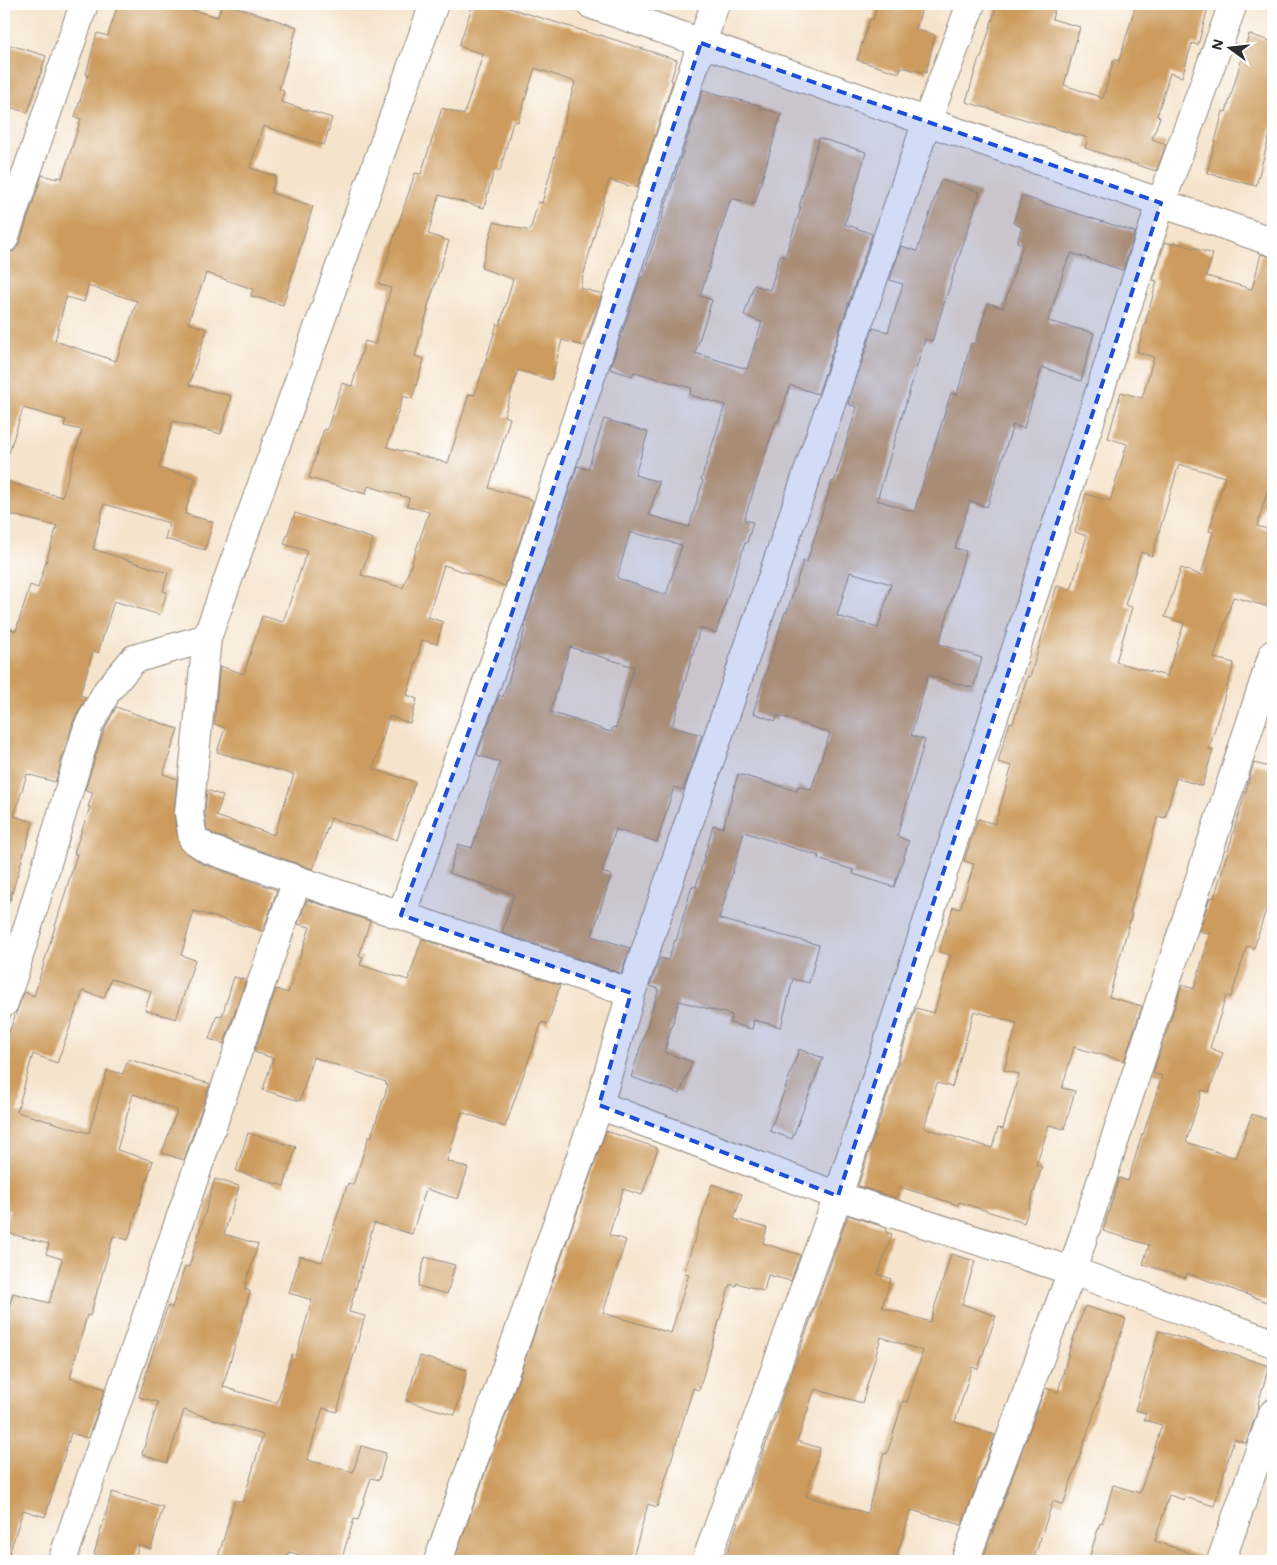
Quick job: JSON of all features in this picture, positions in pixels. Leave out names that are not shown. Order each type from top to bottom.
[{"type":"street","points":[[4,239],[84,4]]},
{"type":"street","points":[[434,4],[207,638],[189,813],[193,839],[208,848],[297,880],[631,993]]},
{"type":"street","points":[[590,4],[1273,242]]},
{"type":"street","points":[[401,915],[507,628],[715,4]]},
{"type":"street","points":[[438,1561],[599,1106],[631,993],[927,121],[971,4]]},
{"type":"street","points":[[706,1561],[838,1196],[1161,203],[1232,4]]},
{"type":"street","points":[[4,1003],[9,971],[88,727],[107,691],[134,660],[207,638]]},
{"type":"street","points":[[965,1561],[1072,1270],[1273,654]]},
{"type":"street","points":[[62,1561],[297,880]]},
{"type":"street","points":[[599,1106],[838,1196],[1072,1270],[1273,1343]]},
{"type":"street","points":[[1221,1561],[1273,1413]]},
{"type":"highlighted area","points":[[701,43],[1161,203],[838,1196],[599,1105],[631,993],[401,915],[507,628]]},
{"type":"building","points":[[118,4],[170,4],[218,17],[222,4],[227,4],[297,27],[279,89],[284,91],[281,102],[332,118],[324,145],[263,126],[250,168],[276,176],[271,193],[313,206],[283,305],[251,296],[253,289],[206,273],[188,323],[207,329],[189,385],[231,396],[221,434],[173,421],[159,468],[195,478],[185,514],[213,522],[205,550],[165,539],[169,523],[104,504],[93,549],[168,573],[163,591],[167,592],[160,615],[114,601],[98,653],[93,651],[80,695],[86,697],[73,722],[55,782],[27,774],[14,816],[33,822],[10,900],[4,899],[4,627],[16,631],[30,585],[38,588],[57,526],[4,513],[4,481],[62,497],[82,430],[64,426],[66,420],[23,408],[9,453],[4,452],[4,254],[14,251],[19,244],[42,175],[57,179],[57,177],[62,178],[81,119],[75,117],[88,75],[86,74],[97,33],[108,36]],"holes":[[[88,286],[137,301],[116,361],[55,341],[66,297],[84,302]]]},
{"type":"building","points":[[473,4],[496,4],[677,60],[671,80],[673,81],[637,188],[609,180],[580,288],[602,294],[584,346],[562,340],[551,380],[518,370],[504,416],[510,418],[489,488],[533,500],[505,586],[444,565],[428,617],[443,622],[437,644],[422,640],[407,695],[417,699],[410,723],[389,716],[373,769],[415,782],[397,840],[331,818],[313,869],[215,835],[207,830],[205,813],[207,790],[223,796],[216,816],[274,835],[294,775],[217,752],[225,728],[214,724],[220,666],[244,674],[262,616],[283,622],[307,551],[284,544],[295,513],[373,539],[361,575],[403,588],[429,512],[407,506],[409,498],[368,486],[366,494],[309,478],[324,429],[327,430],[342,383],[352,386],[365,341],[375,344],[391,288],[379,284],[415,173],[421,174],[442,108],[464,115],[483,54],[459,46]],"holes":[[[535,68],[575,82],[542,203],[538,202],[530,231],[494,222],[481,268],[513,279],[500,325],[497,324],[475,395],[469,394],[448,463],[387,447],[403,396],[412,399],[424,359],[415,356],[427,309],[449,241],[428,234],[439,195],[484,208],[494,170],[500,171],[513,121],[518,122]]]},
{"type":"building","points":[[877,4],[923,4],[916,30],[935,35],[926,73],[901,67],[899,73],[857,60],[870,19],[873,20]]},
{"type":"building","points":[[997,4],[1056,4],[1052,19],[1080,27],[1064,85],[1103,98],[1114,59],[1119,61],[1136,4],[1209,4],[1198,45],[1192,43],[1182,77],[1170,73],[1157,116],[1160,117],[1152,139],[1166,144],[1156,171],[1085,148],[1088,138],[966,102]]},
{"type":"building","points":[[1249,34],[1273,42],[1273,122],[1256,186],[1207,173],[1223,111],[1226,112]]},
{"type":"building","points":[[4,43],[46,56],[28,113],[4,105]]},
{"type":"building","points":[[703,90],[761,106],[760,108],[781,114],[755,204],[731,198],[700,296],[712,300],[695,353],[747,369],[762,322],[744,315],[754,285],[770,290],[780,255],[785,257],[801,207],[799,207],[819,138],[866,152],[845,224],[872,234],[818,394],[790,385],[778,422],[776,421],[744,520],[753,522],[716,633],[700,628],[672,727],[702,735],[683,790],[674,787],[657,842],[616,829],[602,872],[611,875],[592,936],[630,948],[621,973],[502,933],[514,894],[449,873],[458,844],[472,848],[500,762],[477,755],[499,695],[503,697],[526,626],[524,626],[577,466],[588,469],[604,419],[648,432],[635,475],[659,482],[649,515],[689,527],[703,481],[701,480],[725,405],[690,395],[692,388],[634,372],[632,376],[610,369],[642,278]],"holes":[[[630,532],[682,545],[666,595],[617,578]],[[570,647],[634,667],[616,728],[613,727],[611,732],[550,712]]]},
{"type":"building","points":[[941,180],[980,192],[932,341],[925,339],[877,500],[914,512],[951,393],[957,395],[971,343],[975,344],[988,303],[1003,308],[1023,244],[1017,242],[1022,227],[1013,223],[1022,196],[1135,232],[1123,270],[1071,253],[1048,321],[1094,333],[1081,381],[1042,367],[1024,428],[1013,425],[987,507],[970,501],[955,548],[966,551],[939,644],[982,658],[973,688],[928,675],[911,735],[925,740],[897,836],[909,841],[894,887],[853,874],[854,870],[818,859],[819,856],[744,832],[719,919],[819,945],[809,983],[793,979],[781,1027],[754,1020],[752,1029],[730,1023],[732,1015],[679,1001],[664,1052],[692,1062],[680,1094],[631,1077],[659,989],[650,986],[660,958],[668,960],[676,941],[692,886],[696,887],[713,825],[723,828],[738,774],[797,791],[798,786],[811,790],[830,733],[777,715],[776,721],[753,713],[785,612],[787,612],[803,561],[807,562],[832,481],[834,482],[857,407],[848,404],[873,328],[888,332],[903,284],[890,280],[901,246],[917,251]],"holes":[[[850,572],[891,584],[878,628],[837,616]]]},
{"type":"building","points":[[1165,242],[1174,245],[1174,242],[1213,254],[1206,276],[1252,289],[1261,254],[1273,257],[1273,473],[1257,526],[1273,531],[1273,608],[1233,597],[1214,658],[1234,663],[1209,749],[1213,750],[1202,786],[1176,778],[1165,818],[1158,816],[1130,913],[1132,913],[1109,997],[1142,1006],[1124,1061],[1074,1047],[1062,1088],[1075,1091],[1064,1129],[1049,1125],[1036,1165],[1042,1167],[1024,1223],[959,1202],[958,1205],[900,1187],[896,1198],[858,1186],[916,1008],[934,1013],[951,955],[939,952],[953,907],[960,909],[974,864],[964,861],[978,819],[995,824],[1012,766],[998,762],[1010,722],[1013,723],[1028,676],[1030,677],[1057,586],[1071,590],[1087,536],[1075,532],[1086,494],[1110,501],[1127,444],[1108,438],[1121,392],[1142,398],[1154,357],[1137,352],[1157,281],[1153,280]],"holes":[[[1179,464],[1225,477],[1209,531],[1213,532],[1201,575],[1181,568],[1165,617],[1184,623],[1167,676],[1116,662],[1132,607],[1125,605],[1141,552],[1152,556]],[[974,1011],[1017,1023],[1004,1070],[1019,1074],[1003,1129],[998,1128],[992,1148],[924,1128],[937,1083],[952,1087]]]},
{"type":"building","points":[[116,707],[178,729],[163,774],[177,779],[174,815],[180,848],[203,864],[277,890],[263,931],[194,911],[181,955],[195,960],[176,1019],[145,1010],[151,991],[111,979],[104,998],[83,991],[57,1063],[33,1054],[17,1112],[89,1133],[107,1070],[123,1074],[128,1059],[210,1084],[184,1160],[162,1153],[177,1110],[133,1094],[117,1150],[153,1161],[128,1240],[113,1237],[90,1316],[87,1315],[70,1378],[105,1389],[88,1438],[71,1433],[45,1517],[23,1510],[9,1555],[4,1554],[4,1437],[9,1419],[4,1418],[4,1327],[13,1293],[49,1303],[62,1259],[46,1254],[49,1244],[4,1232],[9,1210],[4,1210],[4,1046],[24,992],[34,996],[77,854],[74,853],[90,807],[88,807],[93,792],[85,790],[103,733]]},
{"type":"building","points":[[1254,763],[1273,768],[1273,887],[1254,948],[1247,946],[1231,997],[1226,996],[1210,1048],[1223,1053],[1209,1092],[1202,1090],[1186,1142],[1236,1158],[1252,1114],[1273,1122],[1273,1304],[1187,1273],[1186,1278],[1143,1264],[1149,1245],[1103,1231],[1119,1178],[1128,1181],[1162,1076],[1153,1073],[1182,985],[1194,989],[1210,934],[1199,931],[1210,897],[1214,898]]},
{"type":"building","points":[[307,900],[370,921],[359,956],[363,957],[360,965],[408,980],[422,939],[560,985],[548,1024],[542,1022],[505,1127],[462,1112],[447,1161],[468,1168],[458,1199],[426,1189],[412,1234],[374,1223],[349,1312],[365,1316],[337,1412],[323,1408],[307,1460],[353,1472],[361,1446],[386,1453],[379,1480],[371,1478],[358,1520],[354,1519],[341,1561],[321,1561],[289,1552],[286,1561],[217,1561],[235,1500],[243,1502],[263,1435],[184,1410],[167,1463],[142,1454],[158,1402],[139,1397],[162,1322],[168,1306],[172,1308],[185,1266],[189,1267],[215,1179],[239,1186],[224,1234],[258,1244],[244,1289],[250,1291],[223,1387],[277,1403],[292,1354],[296,1356],[312,1300],[289,1293],[300,1256],[322,1262],[348,1183],[353,1185],[388,1085],[386,1082],[313,1057],[300,1101],[263,1090],[273,1058],[254,1052],[276,989],[288,993],[310,927],[298,924]]},
{"type":"building","points":[[234,977],[246,980],[224,1044],[209,1039],[217,1015],[222,1016]]},
{"type":"building","points":[[799,1049],[823,1058],[792,1139],[770,1131]]},
{"type":"building","points":[[606,1131],[658,1148],[642,1195],[623,1189],[609,1235],[626,1240],[603,1313],[671,1333],[689,1274],[684,1273],[712,1184],[742,1194],[734,1219],[767,1228],[763,1243],[800,1255],[791,1281],[768,1275],[764,1291],[737,1283],[736,1286],[730,1284],[699,1390],[693,1388],[657,1507],[648,1504],[632,1561],[454,1561]]},
{"type":"building","points":[[248,1133],[296,1147],[284,1186],[236,1171]]},
{"type":"building","points":[[848,1215],[887,1228],[886,1232],[892,1234],[878,1274],[891,1279],[882,1307],[930,1322],[951,1254],[975,1261],[962,1304],[996,1316],[978,1369],[972,1367],[955,1422],[995,1435],[962,1525],[911,1510],[895,1561],[724,1561]],"holes":[[[881,1337],[923,1351],[907,1402],[903,1401],[887,1454],[884,1453],[867,1513],[806,1496],[820,1448],[797,1441],[815,1389],[862,1403]]]},
{"type":"building","points":[[425,1257],[455,1265],[447,1294],[418,1286]]},
{"type":"building","points":[[1085,1306],[1126,1319],[1063,1505],[1053,1501],[1033,1561],[982,1561],[1045,1388],[1058,1392],[1070,1348]]},
{"type":"building","points":[[1159,1331],[1269,1366],[1258,1409],[1246,1443],[1234,1439],[1214,1506],[1185,1497],[1184,1500],[1169,1495],[1155,1541],[1202,1557],[1202,1561],[1088,1561],[1100,1523],[1102,1524],[1113,1485],[1140,1493],[1162,1425],[1144,1420],[1146,1413],[1135,1410]]},
{"type":"building","points":[[420,1356],[467,1370],[455,1415],[406,1401]]},
{"type":"building","points":[[112,1492],[163,1507],[151,1549],[139,1545],[134,1561],[94,1561],[96,1555],[94,1554]]}]
